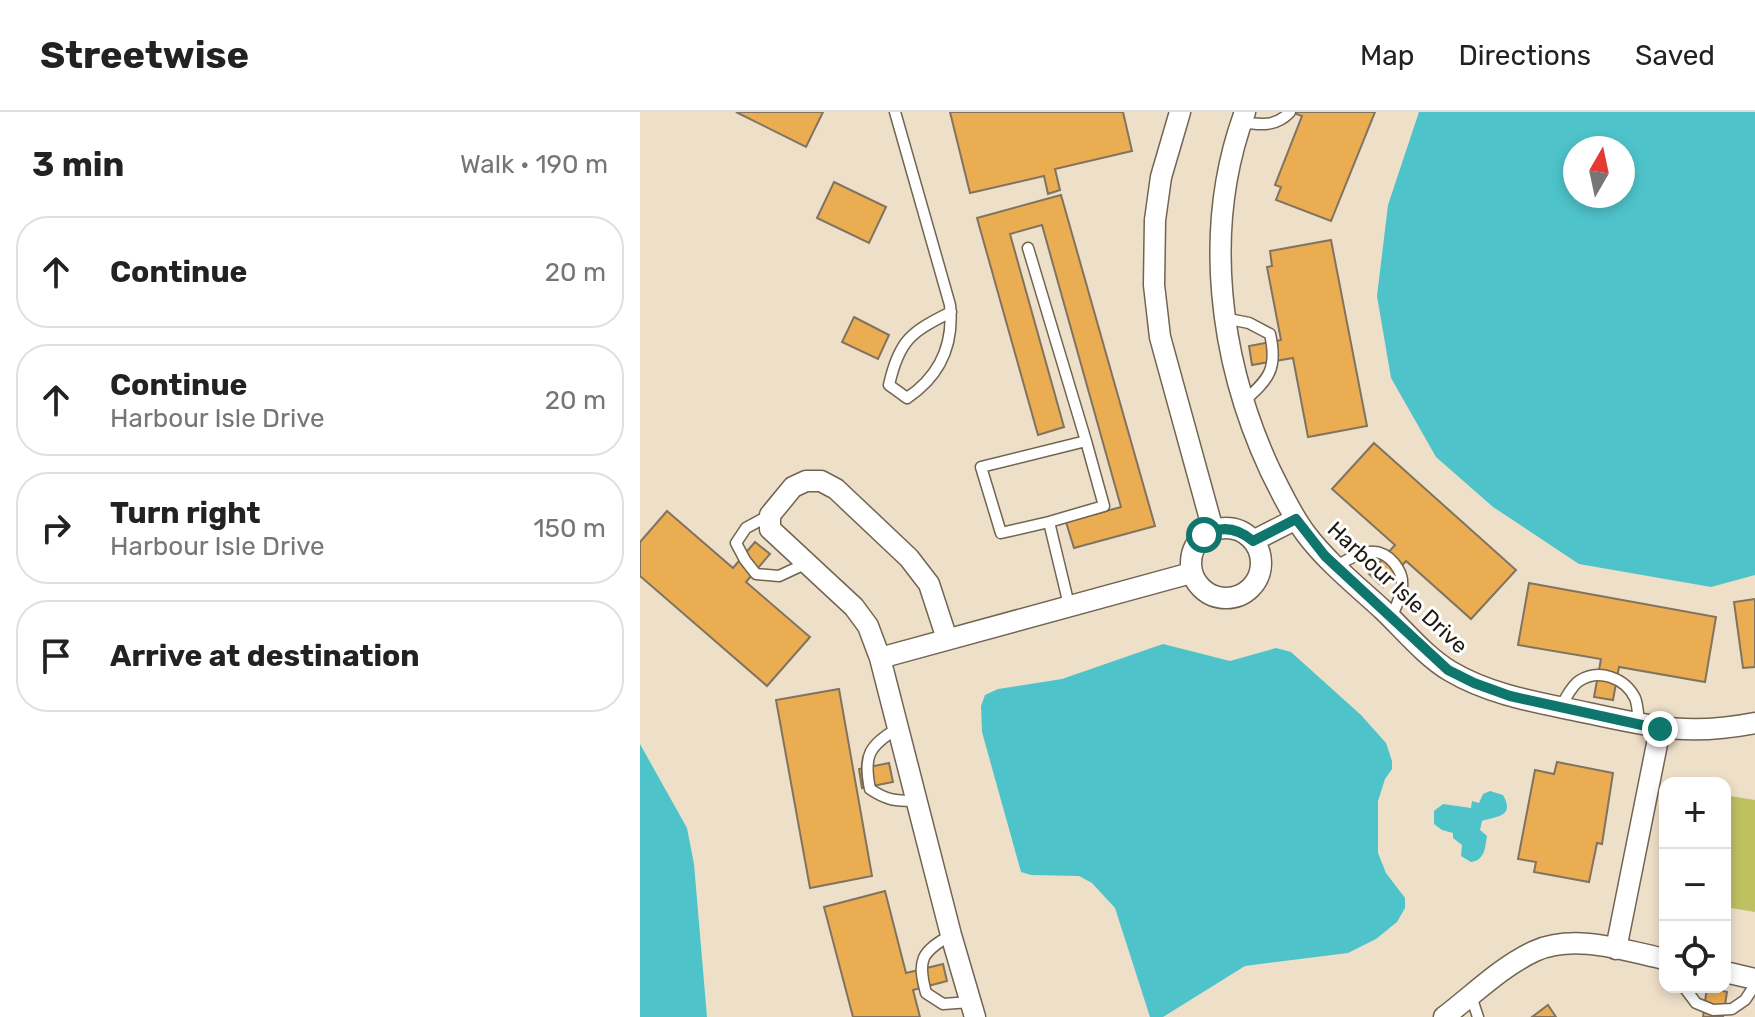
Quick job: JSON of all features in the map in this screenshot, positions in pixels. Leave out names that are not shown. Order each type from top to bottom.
[{"type":"street","points":[[1180,112],[1161,177],[1154,285],[1160,337],[1213,530]]},
{"type":"street","name":"Harbour Isle Drive","points":[[1243,117],[1227,181],[1221,258],[1224,318],[1243,402],[1285,502],[1306,534],[1448,670],[1474,683],[1510,696],[1660,729],[1692,731],[1755,723]]},
{"type":"street","points":[[947,639],[929,584],[909,558],[836,489],[821,481],[806,481],[793,487],[770,515],[770,529],[854,607],[868,626],[880,658],[972,1010]]},
{"type":"street","name":"Harbour Isle Drive","points":[[1253,541],[1296,519]]},
{"type":"street","points":[[1213,530],[1235,530],[1253,541],[1261,563],[1255,584],[1237,597],[1214,597],[1196,583],[1191,573],[1192,552],[1197,543],[1213,530]]},
{"type":"street","points":[[880,658],[1191,573]]},
{"type":"street","points":[[1616,949],[1660,729]]},
{"type":"street","points":[[1444,1017],[1537,950],[1563,944],[1600,945],[1659,958]]},
{"type":"street","points":[[1731,973],[1755,979]]},
{"type":"lane","points":[[895,112],[951,312],[952,327],[947,350],[935,374],[907,398],[889,385],[896,356],[918,329],[951,312]]},
{"type":"lane","points":[[1243,117],[1263,126],[1280,121],[1290,112]]},
{"type":"lane","points":[[1028,248],[1086,441],[1104,506],[1001,533],[981,467],[1086,441]]},
{"type":"lane","points":[[1224,318],[1249,323],[1270,334],[1274,354],[1272,368],[1264,383],[1243,402]]},
{"type":"lane","points":[[770,515],[746,528],[736,543],[745,560],[756,574],[779,576],[807,563]]},
{"type":"lane","points":[[1049,522],[1069,605]]},
{"type":"lane","points":[[1336,566],[1361,552],[1379,551],[1391,560],[1401,573],[1402,590],[1391,618]]},
{"type":"lane","points":[[1560,707],[1576,682],[1592,675],[1609,676],[1622,682],[1635,699],[1639,724]]},
{"type":"lane","points":[[898,728],[879,740],[868,755],[870,789],[884,799],[897,802],[916,800]]},
{"type":"lane","points":[[951,935],[930,947],[922,958],[926,993],[943,1004],[972,1010]]},
{"type":"lane","points":[[1688,993],[1696,1003],[1713,1010],[1732,1009],[1745,1000],[1755,985]]},
{"type":"lane","points":[[1471,996],[1478,1017]]},
{"type":"green space","points":[[1731,796],[1755,800],[1755,912],[1731,908]]},
{"type":"water","points":[[1419,112],[1755,112],[1755,575],[1711,587],[1579,564],[1493,507],[1436,457],[1391,378],[1377,296],[1388,205]]},
{"type":"water","points":[[1163,644],[1230,661],[1276,648],[1291,652],[1361,715],[1386,743],[1392,761],[1392,769],[1385,779],[1378,801],[1378,853],[1386,873],[1405,898],[1405,908],[1397,922],[1376,939],[1348,953],[1245,966],[1163,1017],[1150,1017],[1115,908],[1092,883],[1079,876],[1021,872],[982,732],[981,706],[985,695],[998,689],[1062,679]]},
{"type":"water","points":[[640,744],[687,828],[694,864],[707,1017],[640,1017]]},
{"type":"water","points":[[1490,791],[1503,795],[1507,808],[1502,815],[1482,821],[1480,830],[1487,836],[1485,849],[1479,859],[1471,862],[1461,856],[1462,845],[1453,838],[1453,833],[1434,824],[1434,811],[1443,804],[1471,808],[1472,801],[1479,803],[1483,794]]},
{"type":"building","points":[[736,112],[823,112],[806,147]]},
{"type":"building","points":[[950,112],[1123,112],[1132,151],[1055,169],[1060,190],[1048,194],[1044,176],[970,193]]},
{"type":"building","points":[[1291,112],[1375,112],[1331,221],[1276,200],[1281,187],[1275,185],[1302,116]]},
{"type":"building","points":[[834,182],[886,207],[869,243],[817,218]]},
{"type":"building","points":[[1061,195],[1155,526],[1074,548],[1066,522],[1121,507],[1042,225],[1010,234],[1064,427],[1038,435],[977,218]]},
{"type":"building","points":[[1331,240],[1367,426],[1308,437],[1293,358],[1252,365],[1249,346],[1281,340],[1267,267],[1272,266],[1270,251]]},
{"type":"building","points":[[854,317],[889,335],[878,359],[842,342]]},
{"type":"building","points":[[1374,443],[1516,570],[1471,619],[1406,561],[1383,587],[1369,574],[1395,545],[1332,489]]},
{"type":"building","points":[[667,511],[733,568],[755,542],[770,554],[746,582],[810,637],[767,686],[640,576],[640,542]]},
{"type":"building","points":[[1529,583],[1716,617],[1705,682],[1619,667],[1613,700],[1594,697],[1601,659],[1518,645]]},
{"type":"building","points":[[1755,599],[1755,667],[1743,668],[1734,602]]},
{"type":"building","points":[[839,689],[872,876],[810,888],[776,700]]},
{"type":"building","points":[[1557,762],[1613,773],[1602,844],[1597,843],[1589,882],[1534,872],[1536,862],[1518,859],[1535,770],[1554,774]]},
{"type":"building","points":[[889,763],[893,782],[862,788],[859,769]]},
{"type":"building","points":[[885,891],[906,973],[943,964],[947,981],[913,990],[920,1017],[853,1017],[824,907]]},
{"type":"building","points":[[1706,993],[1727,993],[1723,1017],[1703,1017]]},
{"type":"building","points":[[1548,1005],[1556,1017],[1532,1017]]},
{"type":"route","points":[[1204,535],[1225,528],[1245,534],[1253,541],[1296,519],[1325,556],[1448,670],[1510,696],[1660,729]]}]
